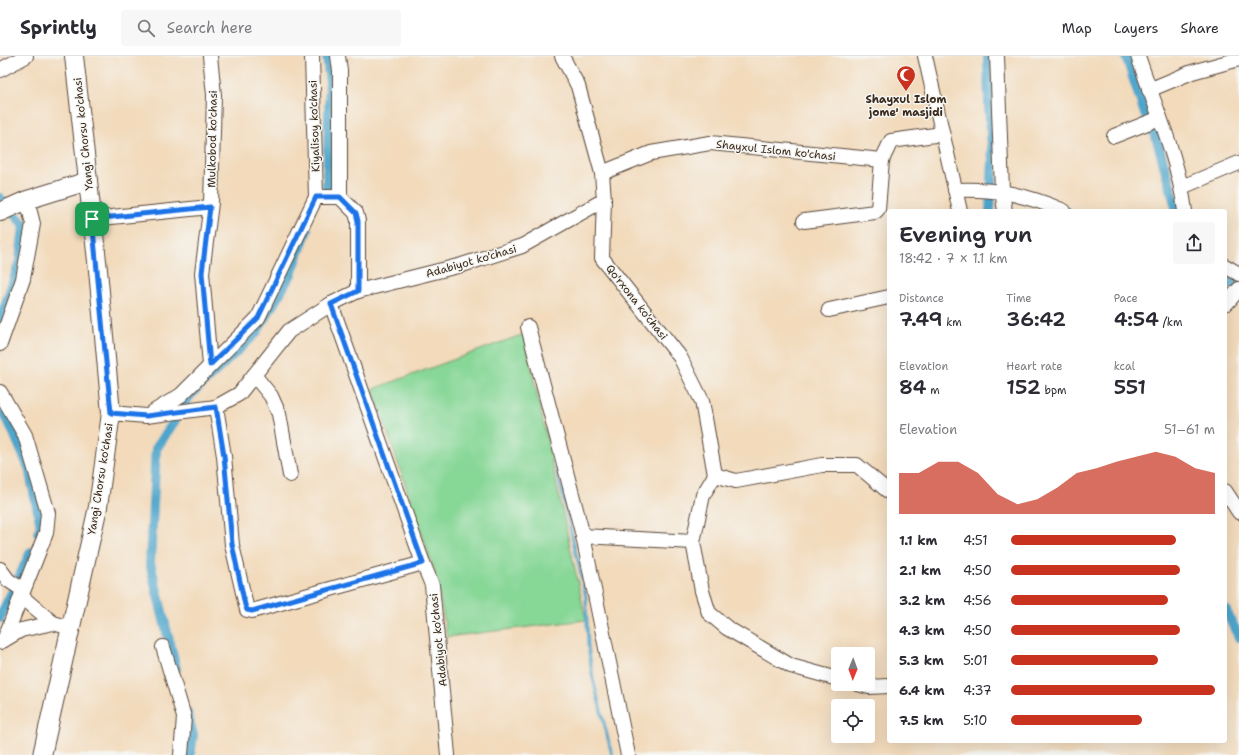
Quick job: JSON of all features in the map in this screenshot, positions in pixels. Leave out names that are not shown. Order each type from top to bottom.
[{"type":"main road","name":"Yangi Chorsu ko'chasi","points":[[42,755],[98,507],[111,413],[74,56]]},
{"type":"main road","points":[[13,206],[88,181]]},
{"type":"street","points":[[0,70],[26,56]]},
{"type":"street","name":"Mulkobod ko'chasi","points":[[210,56],[214,95],[210,207],[202,273],[210,365]]},
{"type":"street","name":"Kiyalisoy ko'chasi","points":[[146,416],[181,395],[258,318],[316,197],[312,56]]},
{"type":"street","points":[[338,56],[340,71],[340,197],[356,213],[358,221],[358,291]]},
{"type":"street","name":"Qo'rxona ko'chasi","points":[[562,56],[578,86],[602,172],[604,200],[602,258],[680,358],[702,401],[715,475]]},
{"type":"street","points":[[925,56],[960,209]]},
{"type":"street","points":[[997,56],[1002,191],[1005,209]]},
{"type":"street","points":[[1138,56],[1149,90],[1169,139],[1182,187],[1185,209]]},
{"type":"street","points":[[1149,90],[1192,72],[1239,58]]},
{"type":"street","points":[[1114,136],[1160,118]]},
{"type":"street","points":[[804,222],[875,212],[878,208],[882,160],[891,141],[942,134]]},
{"type":"street","name":"Shayxul Islom ko'chasi","points":[[602,172],[651,153],[710,143],[882,160]]},
{"type":"street","points":[[1182,187],[1239,163]]},
{"type":"street","points":[[955,190],[977,189],[1002,191],[1043,202],[1059,209]]},
{"type":"street","points":[[316,197],[340,197]]},
{"type":"street","name":"Adabiyot ko'chasi","points":[[111,413],[146,416],[216,407],[239,394],[289,331],[331,304],[358,291],[462,265],[522,246],[604,200]]},
{"type":"street","points":[[0,344],[23,279],[33,224],[13,206]]},
{"type":"street","points":[[92,219],[210,207]]},
{"type":"street","points":[[1227,267],[1239,274]]},
{"type":"street","points":[[829,310],[887,298]]},
{"type":"street","name":"Adabiyot ko'chasi","points":[[331,304],[432,585],[448,755]]},
{"type":"street","points":[[528,327],[583,536],[628,755]]},
{"type":"street","points":[[254,375],[271,396],[279,414],[290,475]]},
{"type":"street","points":[[0,392],[25,435],[48,513],[46,533],[2,641]]},
{"type":"street","points":[[216,407],[224,456],[232,544],[247,610],[252,611],[423,563]]},
{"type":"street","points":[[831,677],[791,666],[727,628],[709,614],[702,591],[693,542],[703,495],[715,475],[736,481],[822,466],[857,465],[887,490]]},
{"type":"street","points":[[1227,494],[1239,512]]},
{"type":"street","points":[[583,536],[693,542]]},
{"type":"street","points":[[3,574],[52,623]]},
{"type":"street","points":[[2,641],[21,630],[52,623],[71,628]]},
{"type":"street","points":[[164,647],[184,717],[182,755]]},
{"type":"street","points":[[875,687],[887,686]]},
{"type":"green space","points":[[524,334],[586,620],[447,637],[436,576],[373,389]]},
{"type":"waterway","points":[[327,56],[330,82],[327,189]]},
{"type":"waterway","points":[[988,56],[989,105],[993,161],[990,209]]},
{"type":"waterway","points":[[1126,56],[1145,114],[1157,140],[1176,209]]},
{"type":"waterway","points":[[0,198],[24,225],[20,261],[0,322]]},
{"type":"waterway","points":[[185,403],[190,395],[256,333],[291,274],[307,230]]},
{"type":"waterway","points":[[1227,280],[1239,288]]},
{"type":"waterway","points":[[0,408],[10,424],[29,468],[41,526],[38,533]]},
{"type":"waterway","points":[[175,420],[156,449],[150,563],[176,669]]},
{"type":"waterway","points":[[548,430],[586,597],[588,646],[593,679],[612,755]]},
{"type":"waterway","points":[[0,618],[31,552]]},
{"type":"waterway","points":[[1227,613],[1239,637]]},
{"type":"waterway","points":[[187,713],[193,735],[190,755]]},
{"type":"place","name":"Shayxul Islom jome' masjidi","points":[[906,92]]},
{"type":"route","points":[[316,197],[340,197],[347,202],[356,213],[358,221],[358,291],[331,304],[423,563],[252,611],[247,610],[232,544],[224,456],[216,407],[146,416],[111,413],[92,219],[210,207],[202,273],[210,365],[258,318],[303,227],[316,197]]}]
